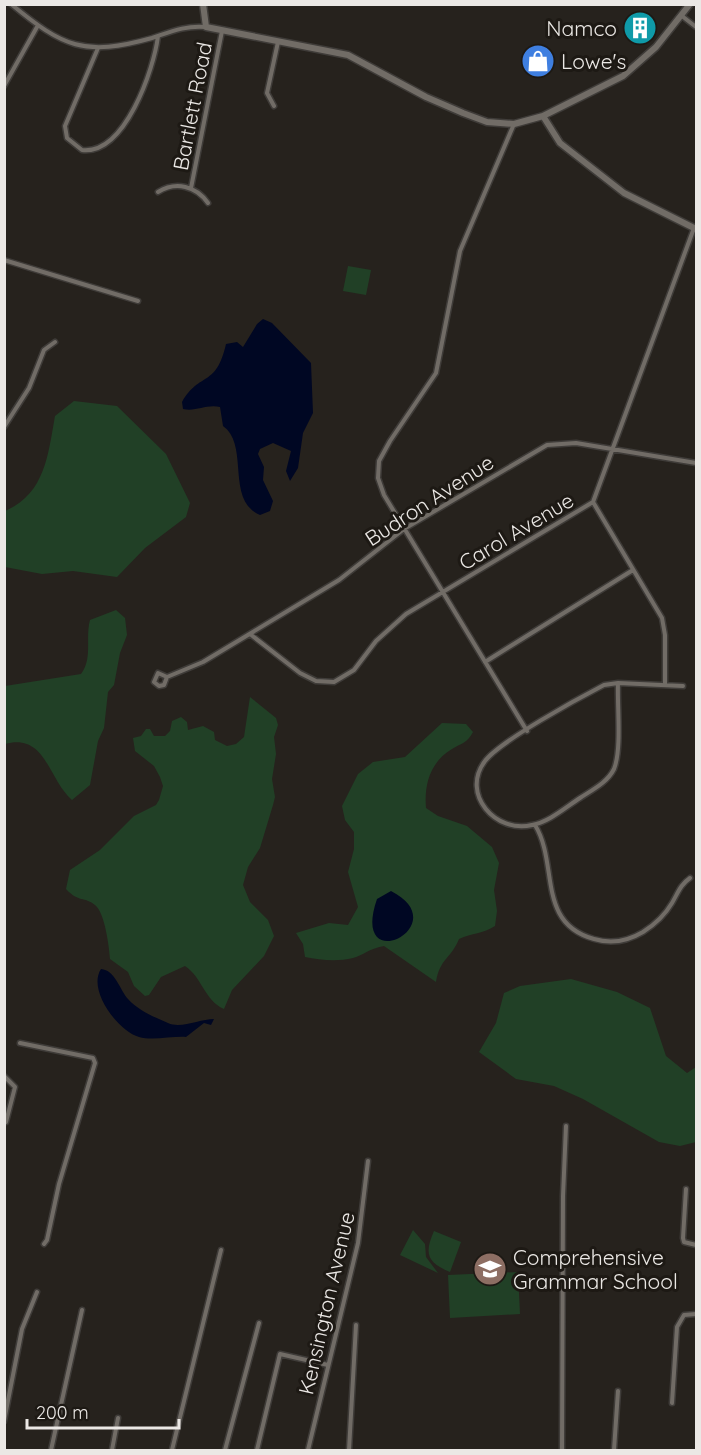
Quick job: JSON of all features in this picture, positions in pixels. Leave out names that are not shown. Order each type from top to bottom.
[{"type":"street","points":[[203,4],[206,27]]},
{"type":"street","points":[[12,5],[37,27],[55,38],[98,48],[158,36],[190,25],[348,55],[426,97],[463,113],[487,122],[514,124],[543,116],[623,76],[656,47],[690,4]]},
{"type":"street","points":[[682,16],[696,27]]},
{"type":"street","points":[[4,86],[37,27]]},
{"type":"street","name":"Bartlett Road","points":[[191,188],[222,30]]},
{"type":"street","points":[[98,48],[65,126],[67,138],[82,150],[100,146],[123,128],[149,72],[158,36]]},
{"type":"street","points":[[274,106],[267,93],[278,41]]},
{"type":"street","points":[[543,116],[560,142],[624,193],[695,228]]},
{"type":"street","points":[[514,124],[460,251],[436,373],[390,441],[379,461],[378,478],[381,490],[404,530],[527,731]]},
{"type":"street","name":"Bartlett Road","points":[[158,192],[171,186],[191,188],[197,190],[208,203]]},
{"type":"street","name":"Carol Avenue","points":[[250,634],[300,674],[316,681],[334,682],[354,670],[376,641],[399,619],[593,502],[695,228]]},
{"type":"street","points":[[4,260],[138,301]]},
{"type":"street","points":[[4,427],[28,388],[44,350],[55,342]]},
{"type":"street","name":"Budron Avenue","points":[[167,677],[197,666],[250,634],[339,579],[404,530],[547,445],[576,443],[696,463]]},
{"type":"street","points":[[593,502],[664,623],[665,685]]},
{"type":"street","points":[[485,662],[633,570]]},
{"type":"street","points":[[618,683],[617,761],[602,784],[535,825],[519,827],[501,823],[487,812],[477,790],[479,772],[488,758],[527,731],[604,685],[618,683],[683,686]]},
{"type":"street","points":[[535,825],[544,842],[554,905],[572,928],[588,938],[617,941],[644,931],[662,916],[681,885],[690,878]]},
{"type":"street","points":[[20,1043],[78,1054],[93,1058],[95,1063],[60,1184],[47,1240],[44,1244]]},
{"type":"street","points":[[4,1076],[15,1087],[6,1122],[4,1120]]},
{"type":"street","points":[[562,1450],[563,1196],[566,1126]]},
{"type":"street","name":"Kensington Avenue","points":[[308,1450],[358,1243],[368,1161]]},
{"type":"street","points":[[687,1189],[682,1227],[684,1242],[696,1245]]},
{"type":"street","points":[[172,1450],[221,1250]]},
{"type":"street","points":[[4,1421],[22,1329],[37,1292]]},
{"type":"street","points":[[51,1450],[82,1310]]},
{"type":"street","points":[[672,1403],[680,1319],[684,1315],[696,1314]]},
{"type":"street","points":[[225,1450],[259,1323]]},
{"type":"street","points":[[349,1450],[356,1325]]},
{"type":"street","points":[[257,1450],[280,1354],[328,1365]]},
{"type":"street","points":[[614,1450],[618,1391]]},
{"type":"street","points":[[112,1450],[118,1418]]},
{"type":"green space","points":[[348,266],[371,270],[366,295],[343,291]]},
{"type":"green space","points":[[74,401],[117,406],[166,454],[190,503],[186,517],[145,548],[117,577],[73,571],[42,574],[5,567],[5,511],[18,504],[37,484],[47,459],[55,416]]},
{"type":"green space","points":[[116,610],[125,618],[127,635],[120,653],[114,685],[108,692],[104,728],[98,741],[90,785],[72,800],[38,751],[19,742],[5,744],[5,686],[81,674],[88,655],[90,620]]},
{"type":"green space","points":[[250,697],[276,718],[278,725],[274,737],[276,754],[272,779],[275,797],[260,848],[248,867],[243,885],[250,902],[268,920],[274,936],[264,956],[232,990],[224,1009],[212,1000],[185,966],[161,977],[149,995],[145,996],[134,986],[128,972],[110,959],[106,930],[98,909],[91,902],[74,896],[66,889],[70,870],[100,850],[134,816],[156,805],[159,800],[163,786],[160,777],[154,766],[135,751],[133,738],[141,736],[146,729],[150,729],[154,736],[165,736],[170,731],[172,721],[181,717],[187,722],[188,730],[203,726],[214,732],[215,740],[227,746],[236,744],[244,737]]},
{"type":"green space","points":[[442,723],[466,724],[473,732],[466,741],[438,760],[430,775],[426,791],[426,808],[438,816],[467,826],[492,847],[499,863],[494,890],[497,911],[495,926],[459,939],[440,968],[436,982],[384,946],[347,959],[329,960],[305,957],[303,944],[296,933],[329,923],[348,925],[358,907],[348,872],[354,849],[354,832],[345,820],[342,806],[358,774],[373,762],[405,757]]},
{"type":"green space","points":[[571,979],[617,992],[650,1008],[666,1056],[687,1073],[696,1067],[696,1142],[680,1146],[659,1142],[583,1099],[554,1086],[516,1079],[479,1052],[496,1023],[504,993],[520,986]]},
{"type":"green space","points":[[413,1230],[425,1244],[426,1257],[438,1273],[400,1255]]},
{"type":"green space","points":[[434,1231],[461,1242],[450,1272],[436,1265],[430,1256],[429,1246]]},
{"type":"green space","points":[[518,1272],[520,1314],[450,1318],[448,1275]]},
{"type":"water","points":[[263,319],[272,323],[311,363],[313,413],[303,433],[298,468],[290,481],[286,471],[291,451],[273,443],[260,449],[258,454],[264,467],[263,480],[273,501],[270,511],[260,515],[249,508],[243,497],[235,446],[231,435],[223,426],[220,407],[210,406],[188,410],[183,409],[182,402],[195,386],[212,374],[222,358],[226,344],[237,342],[243,347],[257,324]]},
{"type":"water","points":[[391,891],[408,904],[413,918],[409,930],[399,938],[387,941],[377,937],[372,923],[377,899]]},
{"type":"water","points":[[101,969],[114,977],[132,1003],[168,1023],[179,1025],[214,1019],[211,1025],[204,1023],[186,1037],[150,1039],[139,1037],[122,1027],[107,1009],[98,988]]},
{"type":"place","name":"Namco","points":[[640,28]]},
{"type":"place","name":"Lowe's","points":[[538,61]]},
{"type":"place","name":"Comprehensive Grammar School","points":[[490,1269]]}]
